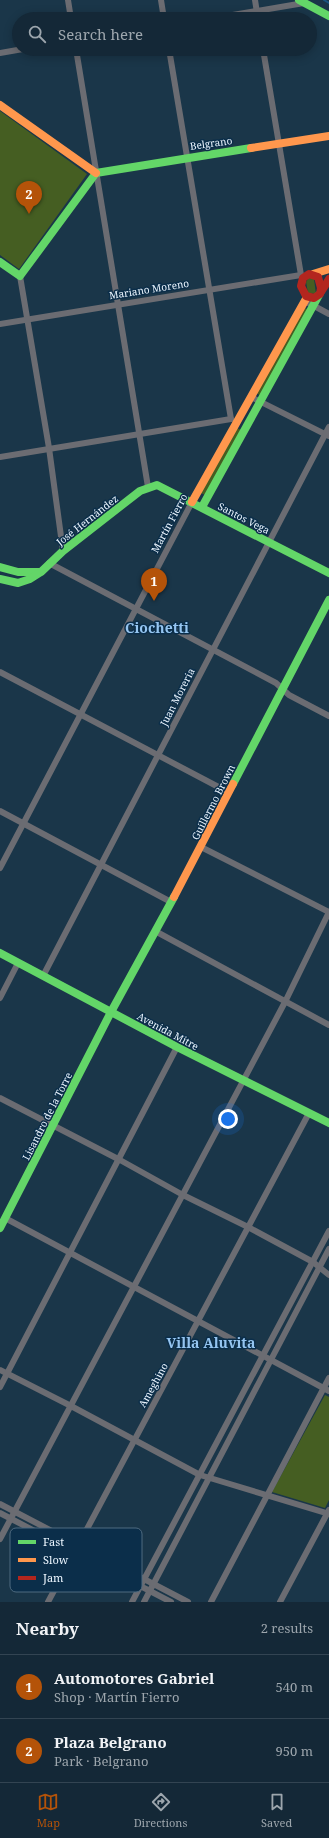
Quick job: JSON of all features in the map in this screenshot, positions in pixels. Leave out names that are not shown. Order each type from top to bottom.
[{"type":"street","points":[[68,0],[70,12]]},
{"type":"street","points":[[161,0],[163,12]]},
{"type":"street","points":[[255,0],[257,11]]},
{"type":"street","points":[[251,12],[301,1],[329,16]]},
{"type":"street","points":[[0,53],[12,51]]},
{"type":"street","points":[[77,56],[148,487]]},
{"type":"street","points":[[170,56],[209,290],[234,420]]},
{"type":"street","points":[[264,56],[279,144],[306,275]]},
{"type":"street","points":[[0,104],[96,173]]},
{"type":"street","name":"Belgrano","points":[[96,173],[187,157],[329,136]]},
{"type":"street","points":[[20,276],[96,173]]},
{"type":"street","points":[[0,262],[20,276],[49,448],[63,551]]},
{"type":"street","name":"Mariano Moreno","points":[[0,324],[306,275],[329,269]]},
{"type":"street","points":[[306,275],[319,279],[320,294]]},
{"type":"street","points":[[306,275],[302,280],[301,286],[306,299],[314,306],[329,314]]},
{"type":"street","points":[[202,507],[329,279]]},
{"type":"street","points":[[306,299],[314,298],[320,294]]},
{"type":"street","name":"Martín Fierro","points":[[0,868],[234,420],[251,397],[306,299]]},
{"type":"street","points":[[251,397],[327,435]]},
{"type":"street","points":[[0,457],[49,448],[234,420],[246,427]]},
{"type":"street","name":"Juan Moreria","points":[[43,976],[269,542],[327,435],[329,427]]},
{"type":"street","name":"Santos Vega","points":[[148,487],[157,485],[329,573]]},
{"type":"street","name":"José Hernández","points":[[0,579],[18,583],[30,579],[41,572],[63,551],[140,491],[148,487]]},
{"type":"street","points":[[49,563],[276,683],[289,695],[329,716]]},
{"type":"street","points":[[0,567],[18,572],[41,572]]},
{"type":"street","name":"Guillermo Brown","points":[[111,1012],[201,847],[228,792],[329,600]]},
{"type":"street","points":[[0,672],[159,754],[228,792]]},
{"type":"street","points":[[0,811],[171,902]]},
{"type":"street","points":[[0,1539],[72,1406],[285,1002],[329,912],[201,847]]},
{"type":"street","points":[[155,931],[329,1025]]},
{"type":"street","name":"Avenida Mitre","points":[[0,953],[177,1047],[329,1123]]},
{"type":"street","points":[[0,998],[18,963]]},
{"type":"street","name":"Lisandro de la Torre","points":[[0,1228],[111,1012]]},
{"type":"street","points":[[0,1387],[120,1160],[177,1047]]},
{"type":"street","points":[[0,1098],[120,1160],[183,1196],[248,1227],[312,1262],[329,1275]]},
{"type":"street","name":"Ameghino","points":[[88,1528],[199,1322],[309,1113]]},
{"type":"street","points":[[5,1218],[326,1389]]},
{"type":"street","points":[[142,1583],[329,1231]]},
{"type":"street","points":[[144,1602],[329,1249]]},
{"type":"street","points":[[0,1370],[72,1406],[200,1475],[267,1496],[328,1512],[280,1602]]},
{"type":"street","points":[[211,1602],[326,1389],[329,1378]]},
{"type":"street","points":[[0,1504],[44,1528]]},
{"type":"street","points":[[0,1513],[28,1528]]},
{"type":"street","points":[[142,1583],[153,1584],[188,1602]]},
{"type":"street","points":[[142,1583],[150,1590],[171,1602]]},
{"type":"street","name":"Ameghino","points":[[48,1602],[53,1592]]},
{"type":"street","points":[[132,1602],[137,1592]]},
{"type":"green space","points":[[0,111],[87,174],[19,269],[0,255]]},
{"type":"green space","points":[[309,277],[314,279],[316,294],[308,293],[306,282]]},
{"type":"green space","points":[[304,307],[308,310],[260,395],[256,393]]},
{"type":"green space","points":[[237,428],[241,430],[205,495],[201,493]]},
{"type":"green space","points":[[325,1395],[329,1397],[329,1500],[325,1508],[272,1492]]},
{"type":"waterway","points":[[324,0],[329,3]]},
{"type":"traffic: fast","points":[[299,0],[329,16]]},
{"type":"traffic: fast","points":[[0,262],[20,276],[96,173],[251,148]]},
{"type":"traffic: fast","points":[[202,507],[319,295]]},
{"type":"traffic: fast","points":[[0,579],[18,583],[30,579],[41,572],[63,551],[140,491],[157,485],[329,573]]},
{"type":"traffic: fast","points":[[0,567],[18,572],[40,572]]},
{"type":"traffic: fast","points":[[233,784],[329,600]]},
{"type":"traffic: fast","points":[[0,1228],[111,1012],[174,897]]},
{"type":"traffic: fast","points":[[0,953],[177,1047],[329,1123]]},
{"type":"traffic: slow","points":[[0,105],[96,173]]},
{"type":"traffic: slow","points":[[251,148],[329,136]]},
{"type":"traffic: slow","points":[[313,274],[329,269]]},
{"type":"traffic: slow","points":[[192,502],[307,297]]},
{"type":"traffic: slow","points":[[174,897],[233,784]]},
{"type":"traffic: jam","points":[[309,274],[318,277],[321,288],[320,294],[314,298],[306,296],[301,286],[303,278],[309,274]]},
{"type":"traffic: jam","points":[[321,292],[329,279]]},
{"type":"place","name":"Plaza Belgrano","points":[[29,214]]},
{"type":"place","name":"Automotores Gabriel","points":[[154,601]]},
{"type":"district","name":"Ciochetti","points":[[157,628]]},
{"type":"district","name":"Villa Aluvita","points":[[211,1343]]}]
